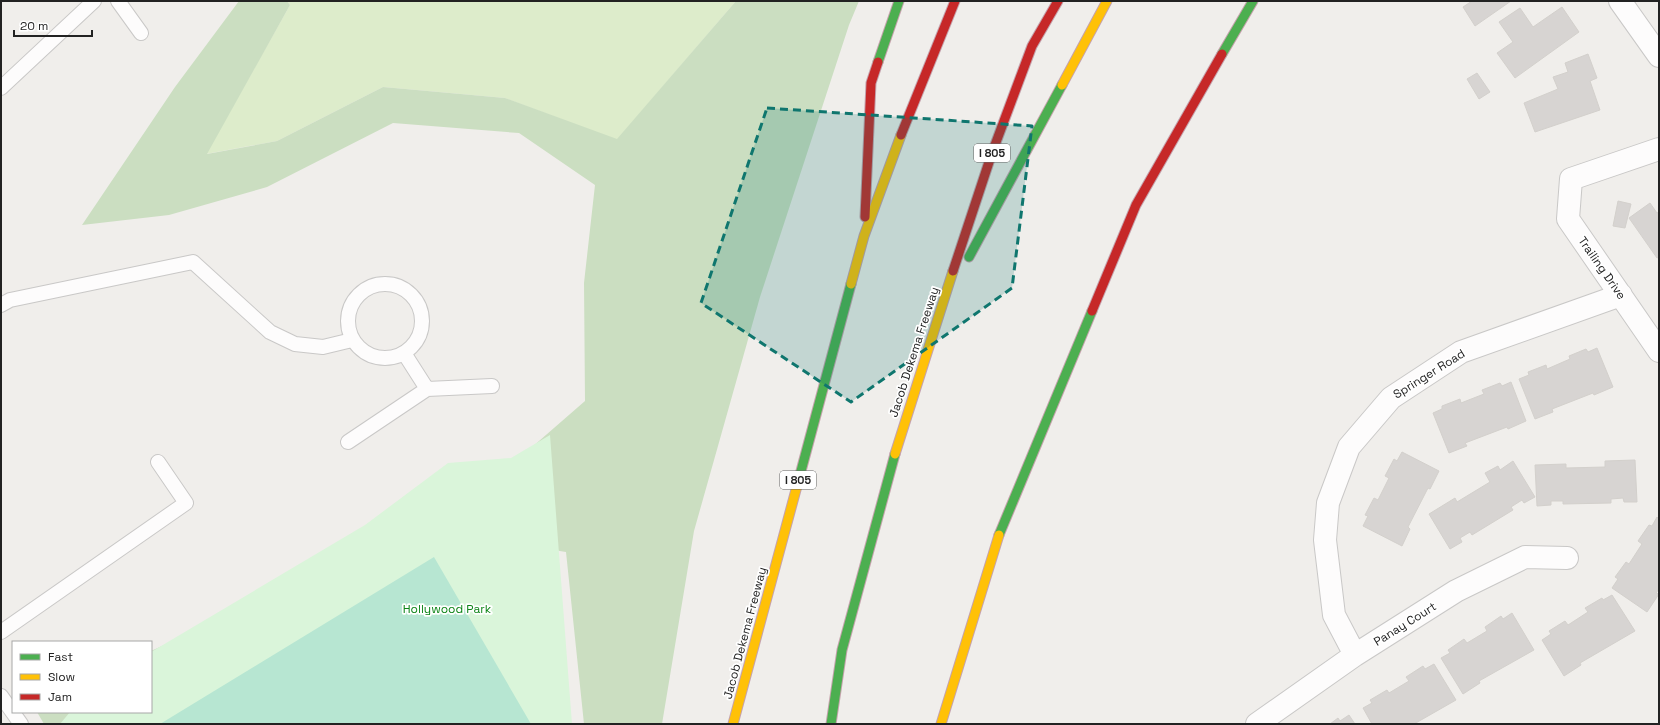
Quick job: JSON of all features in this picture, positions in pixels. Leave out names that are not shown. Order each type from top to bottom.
[{"type":"highway","points":[[864,236],[871,83],[899,1]]},
{"type":"highway","name":"Jacob Dekema Freeway","points":[[733,724],[864,236],[909,114],[955,1]]},
{"type":"highway","name":"Jacob Dekema Freeway","points":[[831,724],[842,650],[902,427],[992,154],[1032,46],[1058,1]]},
{"type":"highway","points":[[940,311],[1107,1]]},
{"type":"highway","points":[[941,724],[997,541],[1136,205],[1253,1]]},
{"type":"street","points":[[1620,1],[1659,56]]},
{"type":"street","name":"Trailing Drive","points":[[1659,149],[1571,179],[1568,219],[1659,351]]},
{"type":"street","name":"Springer Road","points":[[1355,655],[1334,616],[1325,540],[1328,504],[1349,447],[1391,398],[1460,352],[1621,295]]},
{"type":"street","name":"Panay Court","points":[[1257,724],[1355,655],[1456,592],[1525,557],[1567,558]]},
{"type":"lane","points":[[1,88],[94,1]]},
{"type":"lane","points":[[118,1],[141,33]]},
{"type":"lane","points":[[1,305],[10,300],[193,262],[270,332],[295,344],[323,347],[352,340]]},
{"type":"lane","points":[[384,283],[397,286],[408,292],[417,302],[421,312],[422,325],[419,336],[413,346],[404,353],[393,358],[381,359],[360,349],[352,340],[348,328],[347,314],[352,302],[360,292],[372,286],[384,283]]},
{"type":"lane","points":[[404,353],[427,389]]},
{"type":"lane","points":[[348,442],[427,389],[492,386]]},
{"type":"lane","points":[[1,632],[186,503],[158,462]]},
{"type":"lane","points":[[1,696],[12,711]]},
{"type":"lane","points":[[13,713],[21,724]]},
{"type":"highlighted area","points":[[767,108],[1032,126],[1012,288],[851,402],[701,303]]},
{"type":"green space","points":[[239,1],[287,1],[290,5],[207,154],[277,141],[383,87],[505,98],[617,139],[736,1],[859,1],[849,25],[760,297],[694,531],[662,724],[584,724],[566,552],[448,533],[142,724],[44,724],[38,713],[152,713],[152,651],[220,620],[508,468],[585,401],[584,283],[595,185],[519,133],[393,123],[267,187],[169,215],[82,225],[175,87]]},
{"type":"green space","points":[[287,1],[736,1],[617,140],[505,98],[383,87],[277,141],[206,154],[290,5]]},
{"type":"green space","name":"Hollywood Park","points":[[550,435],[572,724],[60,724],[69,713],[152,713],[152,651],[365,525],[448,463],[511,458]]},
{"type":"green space","points":[[434,557],[531,724],[160,724]]},
{"type":"building","points":[[1472,1],[1511,1],[1475,26],[1463,7]]},
{"type":"building","points":[[1562,7],[1579,32],[1515,78],[1497,53],[1513,42],[1499,22],[1520,8],[1533,27]]},
{"type":"building","points":[[1588,54],[1597,78],[1590,81],[1600,110],[1535,132],[1524,103],[1558,89],[1553,77],[1568,72],[1565,63]]},
{"type":"building","points":[[1477,73],[1490,92],[1479,99],[1467,79]]},
{"type":"building","points":[[1618,201],[1631,204],[1625,228],[1613,226]]},
{"type":"building","points":[[1650,203],[1657,213],[1659,212],[1659,257],[1657,258],[1629,218]]},
{"type":"building","points":[[1597,348],[1613,387],[1552,409],[1553,412],[1535,419],[1519,379],[1529,375],[1528,372],[1546,365],[1547,369],[1570,359],[1569,356],[1586,349],[1588,352]]},
{"type":"building","points":[[1511,382],[1526,421],[1508,429],[1507,427],[1465,443],[1467,446],[1449,453],[1433,413],[1442,409],[1442,406],[1460,399],[1461,403],[1484,394],[1482,390],[1500,383],[1502,386]]},
{"type":"building","points":[[1402,452],[1439,471],[1430,489],[1428,488],[1408,527],[1410,529],[1402,546],[1363,526],[1368,516],[1365,515],[1374,498],[1378,500],[1389,478],[1385,476],[1394,459],[1397,461]]},
{"type":"building","points":[[1635,460],[1637,502],[1624,502],[1623,498],[1611,499],[1611,503],[1563,504],[1563,501],[1551,501],[1551,505],[1537,506],[1535,465],[1566,464],[1566,468],[1605,467],[1605,461]]},
{"type":"building","points":[[1513,461],[1535,497],[1524,503],[1522,500],[1511,507],[1513,510],[1472,535],[1470,532],[1460,538],[1462,542],[1450,549],[1429,514],[1455,498],[1457,502],[1490,482],[1485,473],[1498,466],[1500,470]]},
{"type":"building","points":[[1657,517],[1659,519],[1659,589],[1656,593],[1659,594],[1647,612],[1612,588],[1618,579],[1615,577],[1626,562],[1629,564],[1642,544],[1638,541],[1649,525],[1652,526]]},
{"type":"building","points":[[1612,595],[1635,631],[1580,663],[1581,665],[1564,676],[1542,640],[1551,634],[1549,631],[1565,621],[1568,625],[1588,612],[1585,608],[1602,598],[1603,600]]},
{"type":"building","points":[[1512,613],[1534,650],[1479,681],[1480,683],[1463,694],[1441,658],[1450,653],[1448,650],[1464,639],[1467,643],[1487,631],[1485,627],[1501,616],[1503,619]]},
{"type":"building","points":[[1434,664],[1456,700],[1414,724],[1372,724],[1363,708],[1372,703],[1370,700],[1387,690],[1389,693],[1409,681],[1406,677],[1423,666],[1425,669]]},
{"type":"building","points":[[1349,715],[1355,724],[1330,724],[1338,718],[1340,721]]},
{"type":"traffic: fast","points":[[878,62],[899,1]]},
{"type":"traffic: fast","points":[[1222,54],[1253,1]]},
{"type":"traffic: fast","points":[[969,257],[1062,85]]},
{"type":"traffic: fast","points":[[797,486],[851,284]]},
{"type":"traffic: fast","points":[[999,535],[1092,311]]},
{"type":"traffic: fast","points":[[831,724],[842,650],[895,454]]},
{"type":"traffic: slow","points":[[1062,85],[1107,1]]},
{"type":"traffic: slow","points":[[851,284],[864,236],[901,135]]},
{"type":"traffic: slow","points":[[895,454],[953,271]]},
{"type":"traffic: slow","points":[[733,724],[797,486]]},
{"type":"traffic: slow","points":[[941,724],[999,535]]},
{"type":"traffic: jam","points":[[901,135],[955,1]]},
{"type":"traffic: jam","points":[[953,271],[992,153],[1032,46],[1058,1]]},
{"type":"traffic: jam","points":[[1092,311],[1136,205],[1222,54]]},
{"type":"traffic: jam","points":[[865,217],[871,83],[878,62]]}]
